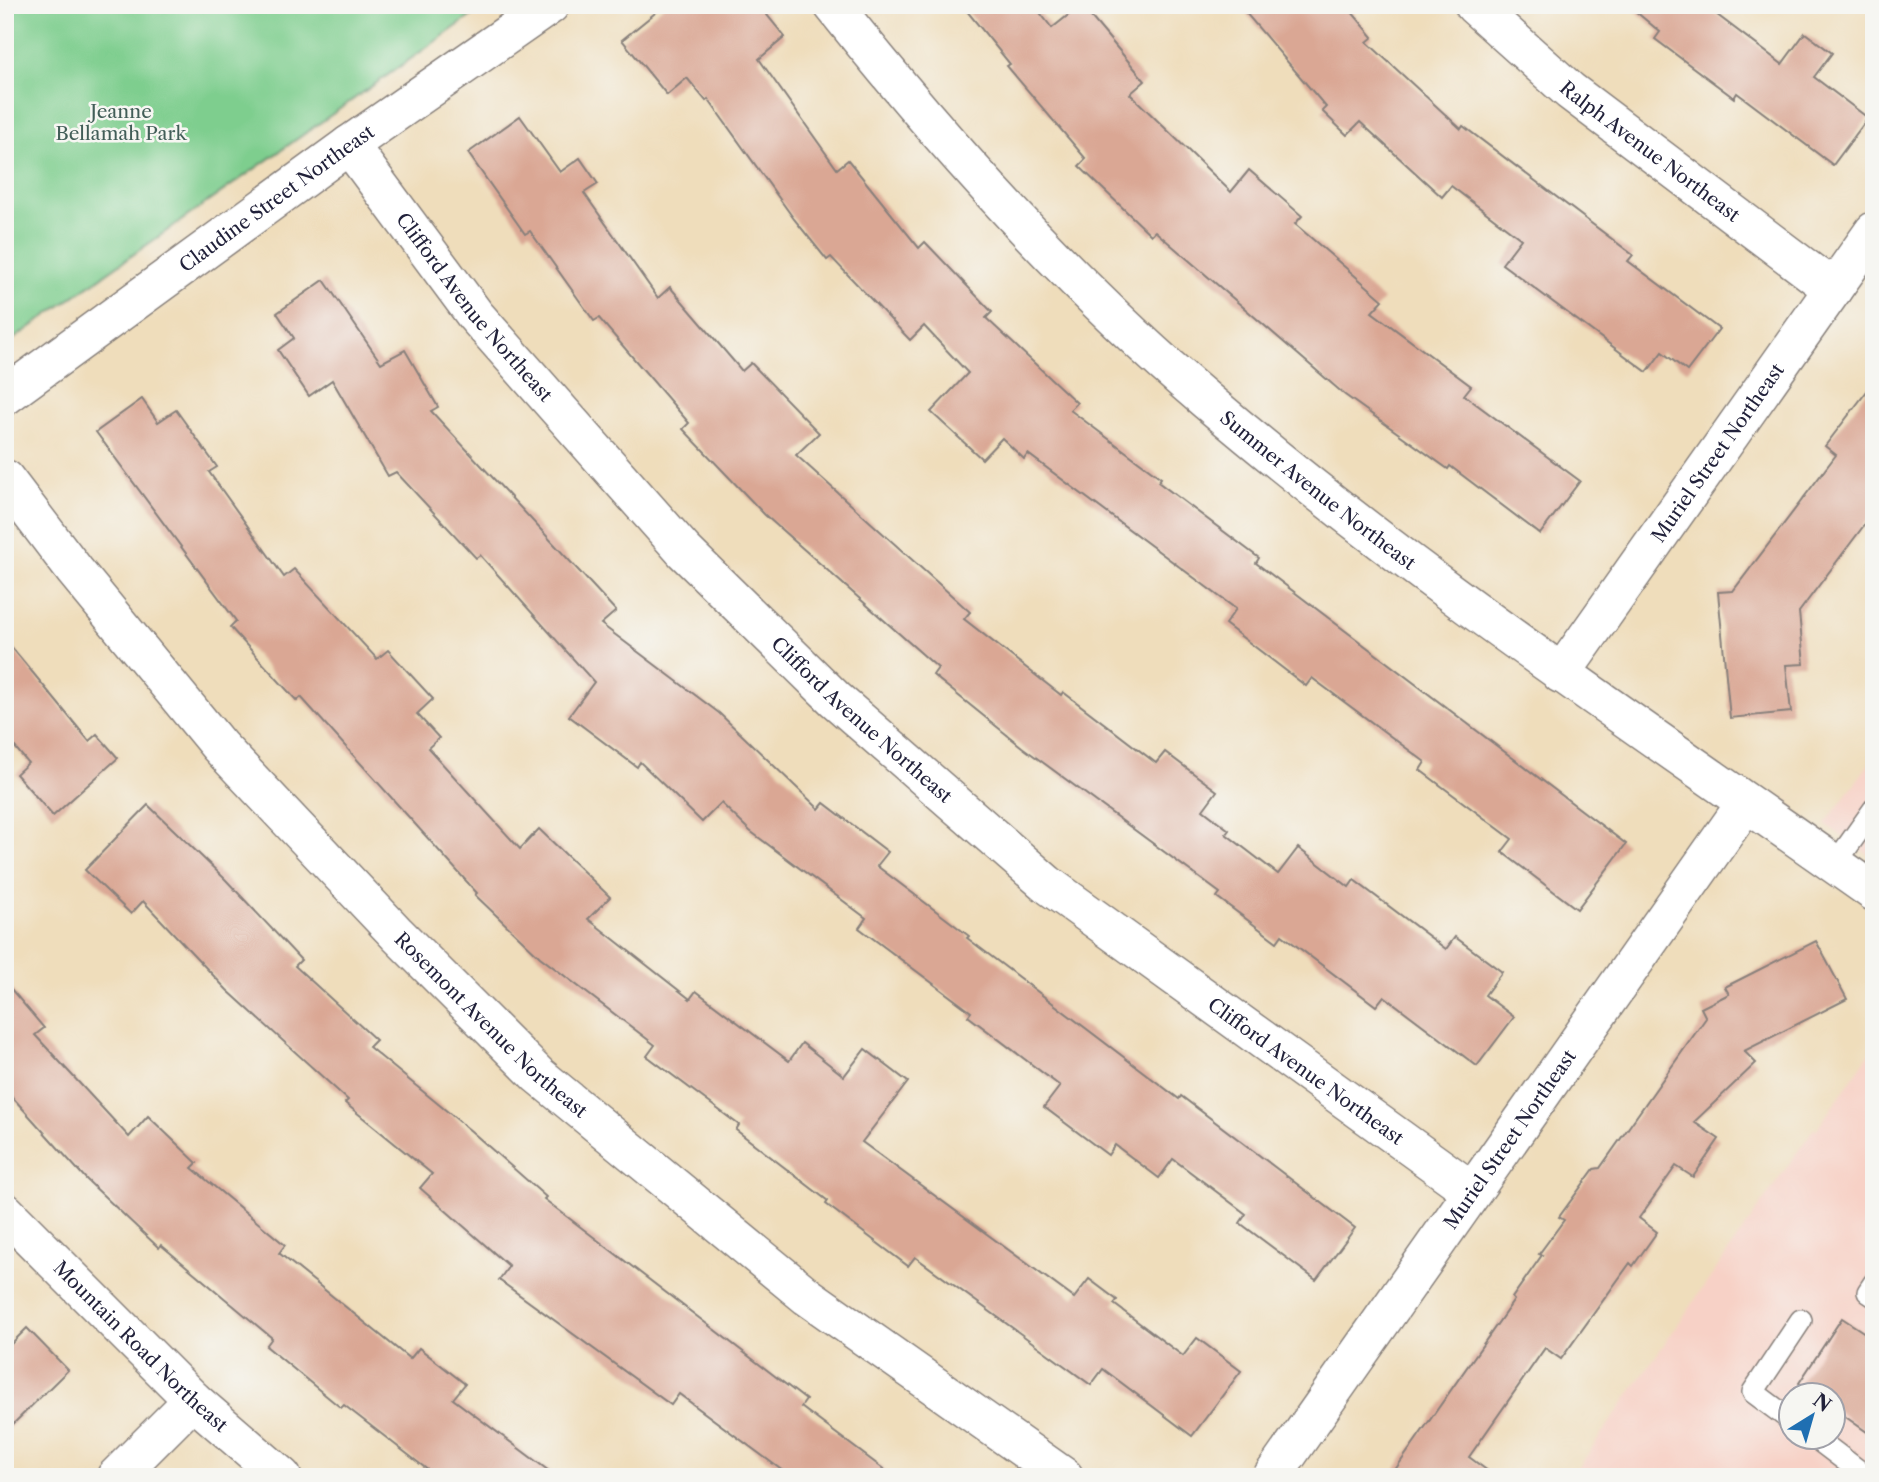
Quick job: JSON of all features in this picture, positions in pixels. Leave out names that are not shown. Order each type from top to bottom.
[{"type":"street","name":"Claudine Street Northeast","points":[[5,396],[349,145],[550,5]]},
{"type":"street","name":"Summer Avenue Northeast","points":[[833,5],[900,89],[992,191],[1099,302],[1205,400],[1307,484],[1562,674],[1874,892]]},
{"type":"street","name":"Ralph Avenue Northeast","points":[[1474,5],[1570,91],[1833,289]]},
{"type":"street","name":"Clifford Avenue Northeast","points":[[349,145],[475,315],[684,551],[835,699],[1046,884],[1472,1191]]},
{"type":"street","name":"Muriel Street Northeast","points":[[1562,674],[1874,231]]},
{"type":"street","name":"Rosemont Avenue Northeast","points":[[5,479],[75,571],[219,746],[397,934],[538,1075],[807,1296],[1064,1477]]},
{"type":"street","name":"Muriel Street Northeast","points":[[1272,1477],[1746,803]]},
{"type":"street","name":"Mountain Road Northeast","points":[[5,1212],[193,1400],[282,1477]]},
{"type":"street","points":[[116,1477],[193,1400]]},
{"type":"lane","points":[[1835,864],[1874,809]]},
{"type":"lane","points":[[1874,1283],[1868,1292],[1874,1296]]},
{"type":"lane","points":[[1778,1411],[1753,1392],[1801,1320]]},
{"type":"lane","points":[[1831,1450],[1867,1477]]},
{"type":"shaded area","points":[[1874,757],[1874,859],[1825,824]]},
{"type":"shaded area","points":[[1874,1047],[1874,1477],[1572,1477],[1814,1128],[1816,1130]]},
{"type":"green space","name":"Jeanne Bellamah Park","points":[[5,5],[487,5],[5,345]]},
{"type":"building","points":[[665,5],[759,5],[785,37],[759,59],[837,169],[848,160],[919,248],[925,242],[992,312],[986,318],[1077,403],[1070,410],[1161,478],[1158,482],[1259,558],[1256,563],[1626,844],[1577,909],[1502,852],[1512,839],[1420,770],[1425,762],[1312,678],[1306,686],[1225,624],[1236,609],[1028,454],[1024,459],[1002,438],[982,459],[931,412],[968,373],[924,326],[910,340],[831,257],[827,260],[794,219],[708,99],[706,101],[687,78],[667,95],[622,40]]},
{"type":"building","points":[[962,5],[1034,5],[1052,28],[1081,5],[1145,81],[1130,94],[1231,192],[1249,170],[1302,216],[1295,224],[1383,300],[1372,312],[1471,386],[1464,395],[1580,481],[1540,534],[1450,466],[1448,469],[1345,395],[1155,231],[1151,235],[1079,166],[1086,159],[1007,66],[1010,64]]},
{"type":"building","points":[[1239,5],[1346,5],[1373,37],[1367,42],[1461,129],[1463,126],[1633,255],[1628,261],[1719,329],[1687,371],[1662,352],[1647,372],[1502,264],[1521,239],[1451,186],[1442,197],[1360,122],[1347,135],[1322,111],[1326,107]]},
{"type":"building","points":[[1628,5],[1704,5],[1782,64],[1805,33],[1832,53],[1814,77],[1868,118],[1833,165],[1737,93],[1734,98],[1655,39],[1660,32]]},
{"type":"building","points":[[520,116],[560,172],[580,158],[598,184],[584,193],[658,298],[670,287],[742,371],[751,363],[819,433],[796,455],[970,612],[964,619],[1061,695],[1063,692],[1156,763],[1165,752],[1217,791],[1203,810],[1229,830],[1226,834],[1278,874],[1298,848],[1349,887],[1354,880],[1446,949],[1455,937],[1502,972],[1485,995],[1514,1017],[1477,1066],[1384,996],[1376,1006],[1282,935],[1277,942],[1217,897],[1220,893],[1022,747],[933,675],[938,668],[765,515],[683,429],[689,423],[599,318],[594,321],[530,231],[525,234],[468,153]]},
{"type":"building","points":[[324,280],[381,363],[405,350],[438,407],[431,411],[616,611],[601,624],[719,713],[819,809],[824,803],[888,852],[877,866],[1179,1099],[1181,1096],[1355,1228],[1316,1280],[1240,1223],[1246,1214],[1173,1159],[1159,1178],[1115,1145],[1108,1155],[1044,1107],[1060,1086],[968,1016],[971,1012],[859,928],[866,918],[750,831],[721,803],[702,822],[640,762],[637,767],[569,716],[594,682],[480,555],[476,558],[396,472],[388,476],[332,380],[309,396],[278,350],[294,338],[277,313]]},
{"type":"building","points":[[1874,382],[1874,512],[1799,612],[1804,664],[1786,665],[1791,712],[1730,718],[1718,592],[1733,591],[1836,455],[1825,446]]},
{"type":"building","points":[[142,399],[158,422],[176,410],[217,467],[209,472],[284,577],[294,569],[377,659],[388,650],[433,699],[417,714],[439,738],[428,748],[520,849],[539,829],[610,897],[588,919],[690,999],[696,991],[789,1061],[802,1043],[844,1076],[865,1049],[908,1082],[862,1142],[1074,1298],[1089,1279],[1117,1300],[1114,1304],[1183,1356],[1197,1338],[1241,1371],[1192,1436],[1103,1369],[1091,1385],[915,1257],[908,1266],[826,1204],[828,1201],[736,1130],[739,1125],[647,1056],[655,1045],[540,957],[475,895],[477,893],[301,697],[297,701],[230,627],[236,621],[96,432]]},
{"type":"building","points":[[5,639],[89,741],[97,734],[118,758],[53,816],[16,774],[28,763],[5,735]]},
{"type":"building","points":[[148,805],[225,879],[301,960],[295,966],[376,1040],[369,1047],[471,1131],[546,1197],[544,1199],[806,1400],[801,1407],[894,1477],[791,1477],[679,1394],[671,1405],[499,1280],[509,1266],[420,1188],[432,1174],[345,1103],[348,1100],[227,990],[143,901],[131,914],[85,870]]},
{"type":"building","points":[[1816,941],[1847,999],[1744,1051],[1756,1063],[1694,1122],[1719,1139],[1693,1177],[1676,1166],[1639,1218],[1657,1232],[1633,1266],[1630,1263],[1561,1359],[1545,1348],[1469,1457],[1496,1477],[1390,1477],[1514,1300],[1512,1298],[1542,1255],[1539,1254],[1564,1220],[1559,1217],[1594,1169],[1600,1168],[1706,1018],[1701,1008],[1729,994],[1725,987]]},
{"type":"building","points":[[5,982],[44,1028],[35,1035],[129,1137],[148,1116],[197,1163],[192,1168],[285,1245],[279,1253],[410,1359],[419,1348],[465,1384],[453,1399],[557,1477],[437,1477],[344,1405],[341,1408],[266,1346],[272,1338],[161,1245],[159,1248],[87,1180],[5,1089]]},
{"type":"building","points":[[1842,1318],[1874,1339],[1874,1437],[1848,1419],[1848,1380],[1801,1380]]},
{"type":"building","points":[[27,1328],[68,1370],[5,1432],[5,1350]]}]
